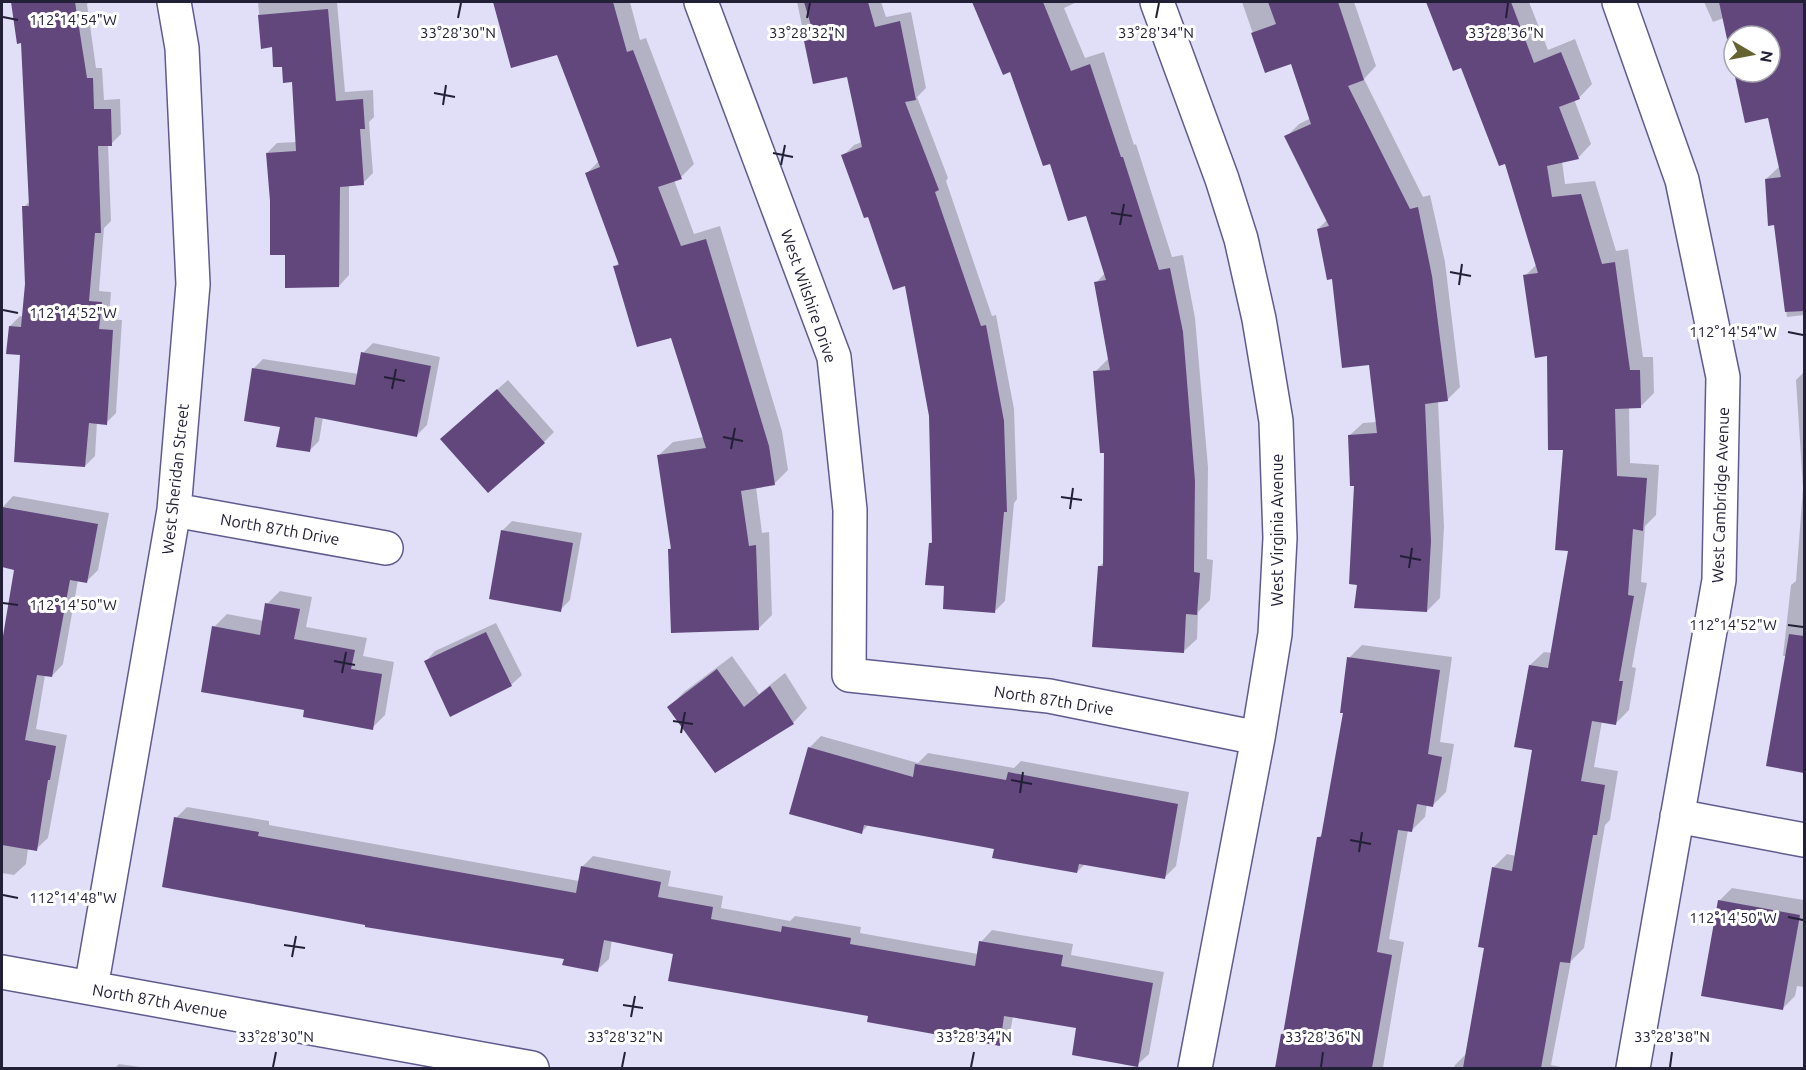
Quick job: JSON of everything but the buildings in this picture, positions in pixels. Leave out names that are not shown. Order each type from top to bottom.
[{"type":"street","name":"West Sheridan Street","points":[[91,988],[174,510],[193,284],[182,48],[174,2]]},
{"type":"street","name":"West Wilshire Drive","points":[[702,2],[834,357],[850,510],[849,675]]},
{"type":"street","name":"West Virginia Avenue","points":[[1157,2],[1215,157],[1241,240],[1259,319],[1276,421],[1280,538],[1275,634],[1258,738],[1195,1068]]},
{"type":"street","name":"West Cambridge Avenue","points":[[1619,2],[1682,180],[1723,377],[1719,580],[1633,1068]]},
{"type":"street","name":"North 87th Drive","points":[[174,510],[386,548]]},
{"type":"street","name":"North 87th Drive","points":[[849,675],[1049,696],[1258,738]]},
{"type":"street","points":[[1677,816],[1804,840]]},
{"type":"street","name":"North 87th Avenue","points":[[2,972],[532,1068]]}]
